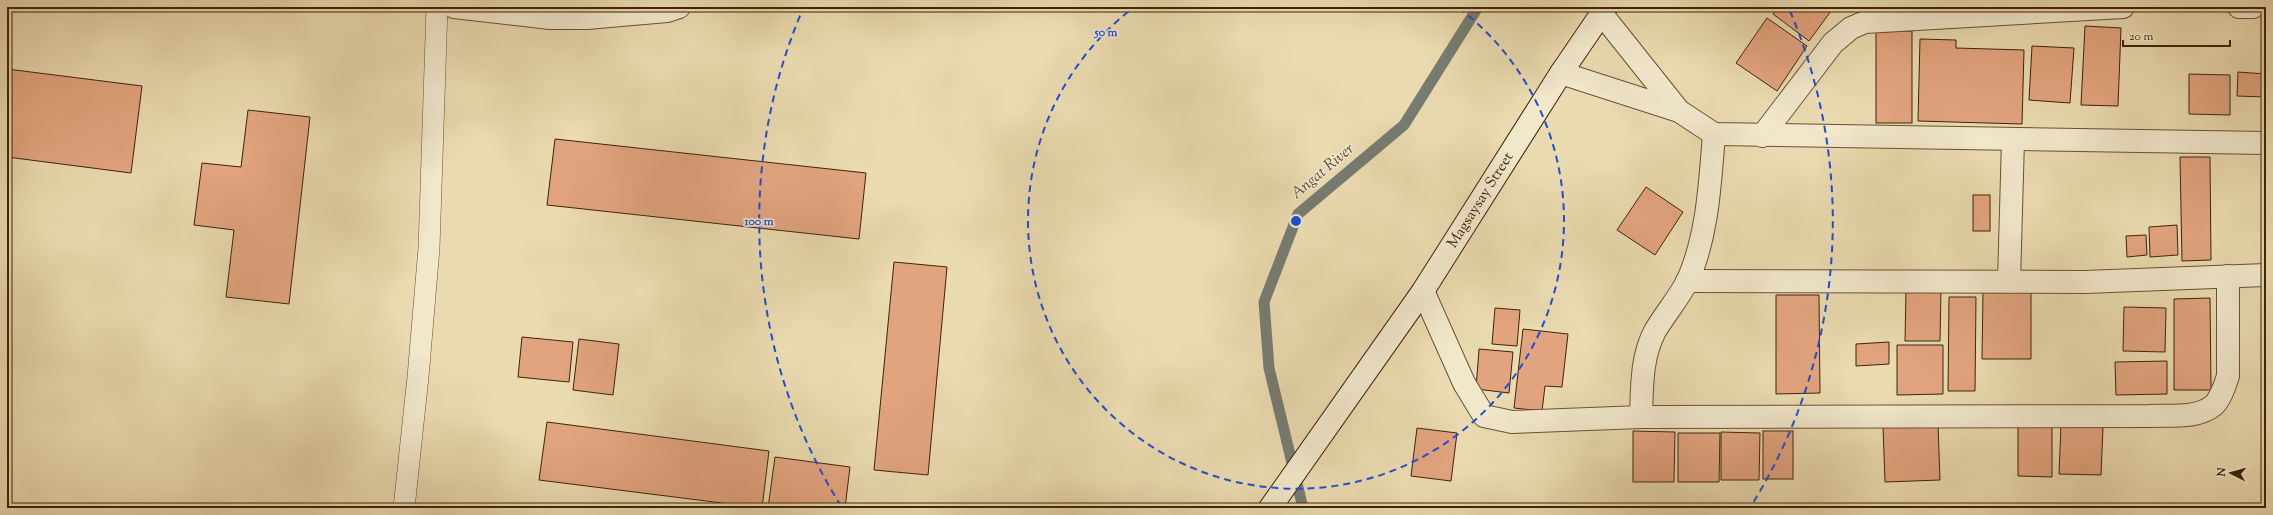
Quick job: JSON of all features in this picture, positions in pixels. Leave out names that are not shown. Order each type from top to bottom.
[{"type":"street","points":[[454,7],[550,18],[587,18],[667,11],[679,7]]},
{"type":"street","points":[[1762,136],[1833,43],[1851,28],[1865,22],[2123,7]]},
{"type":"street","points":[[2239,7],[2253,7]]},
{"type":"street","points":[[1604,10],[1679,111]]},
{"type":"street","name":"Magsaysay Street","points":[[1270,508],[1423,290],[1604,10]]},
{"type":"street","points":[[1562,73],[1679,111],[1714,134],[1762,136],[2266,143]]},
{"type":"street","points":[[1641,417],[1643,373],[1654,332],[1687,281],[1696,254],[1708,203],[1714,134]]},
{"type":"street","points":[[2009,282],[2013,140]]},
{"type":"street","points":[[1687,281],[2085,282],[2266,275]]},
{"type":"street","points":[[1423,290],[1457,369],[1484,416],[1512,422],[1641,417],[2149,416],[2198,413],[2214,404],[2223,390],[2228,376],[2228,276]]},
{"type":"lane","points":[[404,508],[417,384],[428,248],[437,7]]},
{"type":"building","points":[[1779,7],[1834,7],[1809,41],[1773,14]]},
{"type":"building","points":[[1767,18],[1807,46],[1777,91],[1736,63]]},
{"type":"building","points":[[2085,26],[2121,28],[2118,106],[2081,105]]},
{"type":"building","points":[[1876,31],[1912,31],[1912,123],[1876,123]]},
{"type":"building","points":[[1920,39],[1956,40],[1956,48],[2024,50],[2022,124],[1918,121]]},
{"type":"building","points":[[2032,46],[2074,48],[2070,103],[2029,100]]},
{"type":"building","points":[[7,69],[142,86],[131,173],[7,157]]},
{"type":"building","points":[[2238,72],[2266,74],[2264,97],[2237,96]]},
{"type":"building","points":[[2189,74],[2230,75],[2230,115],[2189,114]]},
{"type":"building","points":[[248,110],[310,117],[289,304],[226,297],[234,230],[194,225],[202,163],[241,167]]},
{"type":"building","points":[[555,139],[866,173],[859,239],[547,205]]},
{"type":"building","points":[[2180,157],[2210,157],[2211,260],[2182,261]]},
{"type":"building","points":[[1646,187],[1683,212],[1655,255],[1617,230]]},
{"type":"building","points":[[1973,195],[1990,195],[1990,231],[1973,231]]},
{"type":"building","points":[[2177,225],[2178,255],[2150,257],[2149,227]]},
{"type":"building","points":[[2146,235],[2147,255],[2127,257],[2126,236]]},
{"type":"building","points":[[894,262],[947,267],[928,475],[874,470]]},
{"type":"building","points":[[1906,290],[1941,290],[1940,341],[1905,341]]},
{"type":"building","points":[[1983,292],[2031,292],[2031,359],[1982,359]]},
{"type":"building","points":[[1776,295],[1819,295],[1820,393],[1776,394]]},
{"type":"building","points":[[1949,297],[1976,297],[1975,391],[1948,391]]},
{"type":"building","points":[[2210,298],[2211,390],[2174,390],[2174,299]]},
{"type":"building","points":[[2124,307],[2166,308],[2165,352],[2123,351]]},
{"type":"building","points":[[1495,308],[1520,310],[1517,346],[1492,344]]},
{"type":"building","points":[[1523,329],[1568,334],[1562,387],[1545,386],[1542,411],[1514,408]]},
{"type":"building","points":[[522,337],[573,342],[569,382],[518,377]]},
{"type":"building","points":[[579,339],[619,344],[613,395],[573,390]]},
{"type":"building","points":[[1889,342],[1889,364],[1856,366],[1856,344]]},
{"type":"building","points":[[1897,345],[1943,345],[1943,394],[1897,395]]},
{"type":"building","points":[[1479,349],[1513,352],[1509,393],[1476,389]]},
{"type":"building","points":[[2167,361],[2167,394],[2116,395],[2115,362]]},
{"type":"building","points":[[547,422],[769,451],[762,508],[539,480]]},
{"type":"building","points":[[1938,425],[1940,480],[1885,482],[1883,426]]},
{"type":"building","points":[[2018,425],[2052,425],[2052,477],[2018,476]]},
{"type":"building","points":[[2061,425],[2103,427],[2101,475],[2059,474]]},
{"type":"building","points":[[1417,428],[1457,433],[1451,481],[1411,476]]},
{"type":"building","points":[[1633,431],[1675,432],[1674,482],[1633,482]]},
{"type":"building","points":[[1763,431],[1793,431],[1793,479],[1763,479]]},
{"type":"building","points":[[1721,432],[1760,433],[1759,480],[1721,480]]},
{"type":"building","points":[[1678,433],[1720,433],[1719,482],[1678,482]]},
{"type":"building","points":[[775,457],[850,467],[845,508],[768,508]]},
{"type":"waterway","name":"Angat River","points":[[1303,508],[1269,368],[1264,302],[1298,214],[1404,125],[1478,7]]}]
